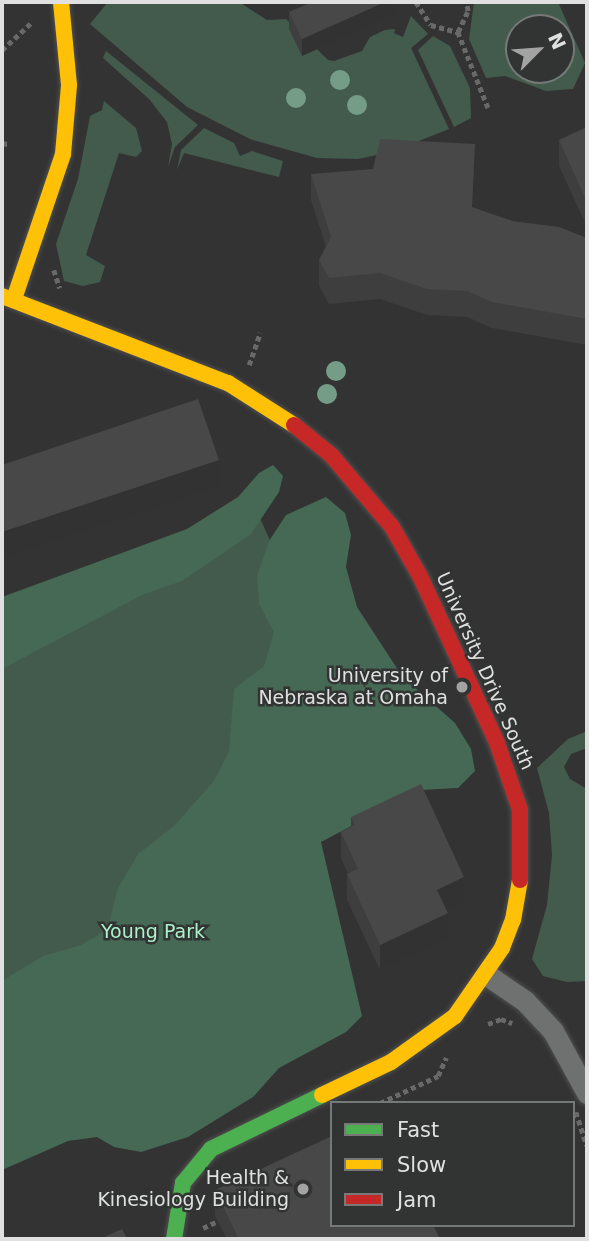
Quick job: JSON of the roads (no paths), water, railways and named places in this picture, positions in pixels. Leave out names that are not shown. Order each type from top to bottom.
[{"type":"street","name":"University Drive South","points":[[61,2],[69,85],[65,141],[58,175],[8,298],[185,364],[261,401],[331,455],[391,527],[420,576],[497,743],[520,810],[519,892],[502,948],[487,975],[455,1016],[415,1048],[211,1149],[183,1184],[176,1205],[174,1239]]},
{"type":"street","points":[[487,975],[525,1001],[553,1031],[587,1093]]},
{"type":"place","name":"University of Nebraska at Omaha","points":[[462,687]]},
{"type":"place","name":"Health & Kinesiology Building","points":[[303,1189]]},
{"type":"park label","name":"Young Park","points":[[153,932]]}]
